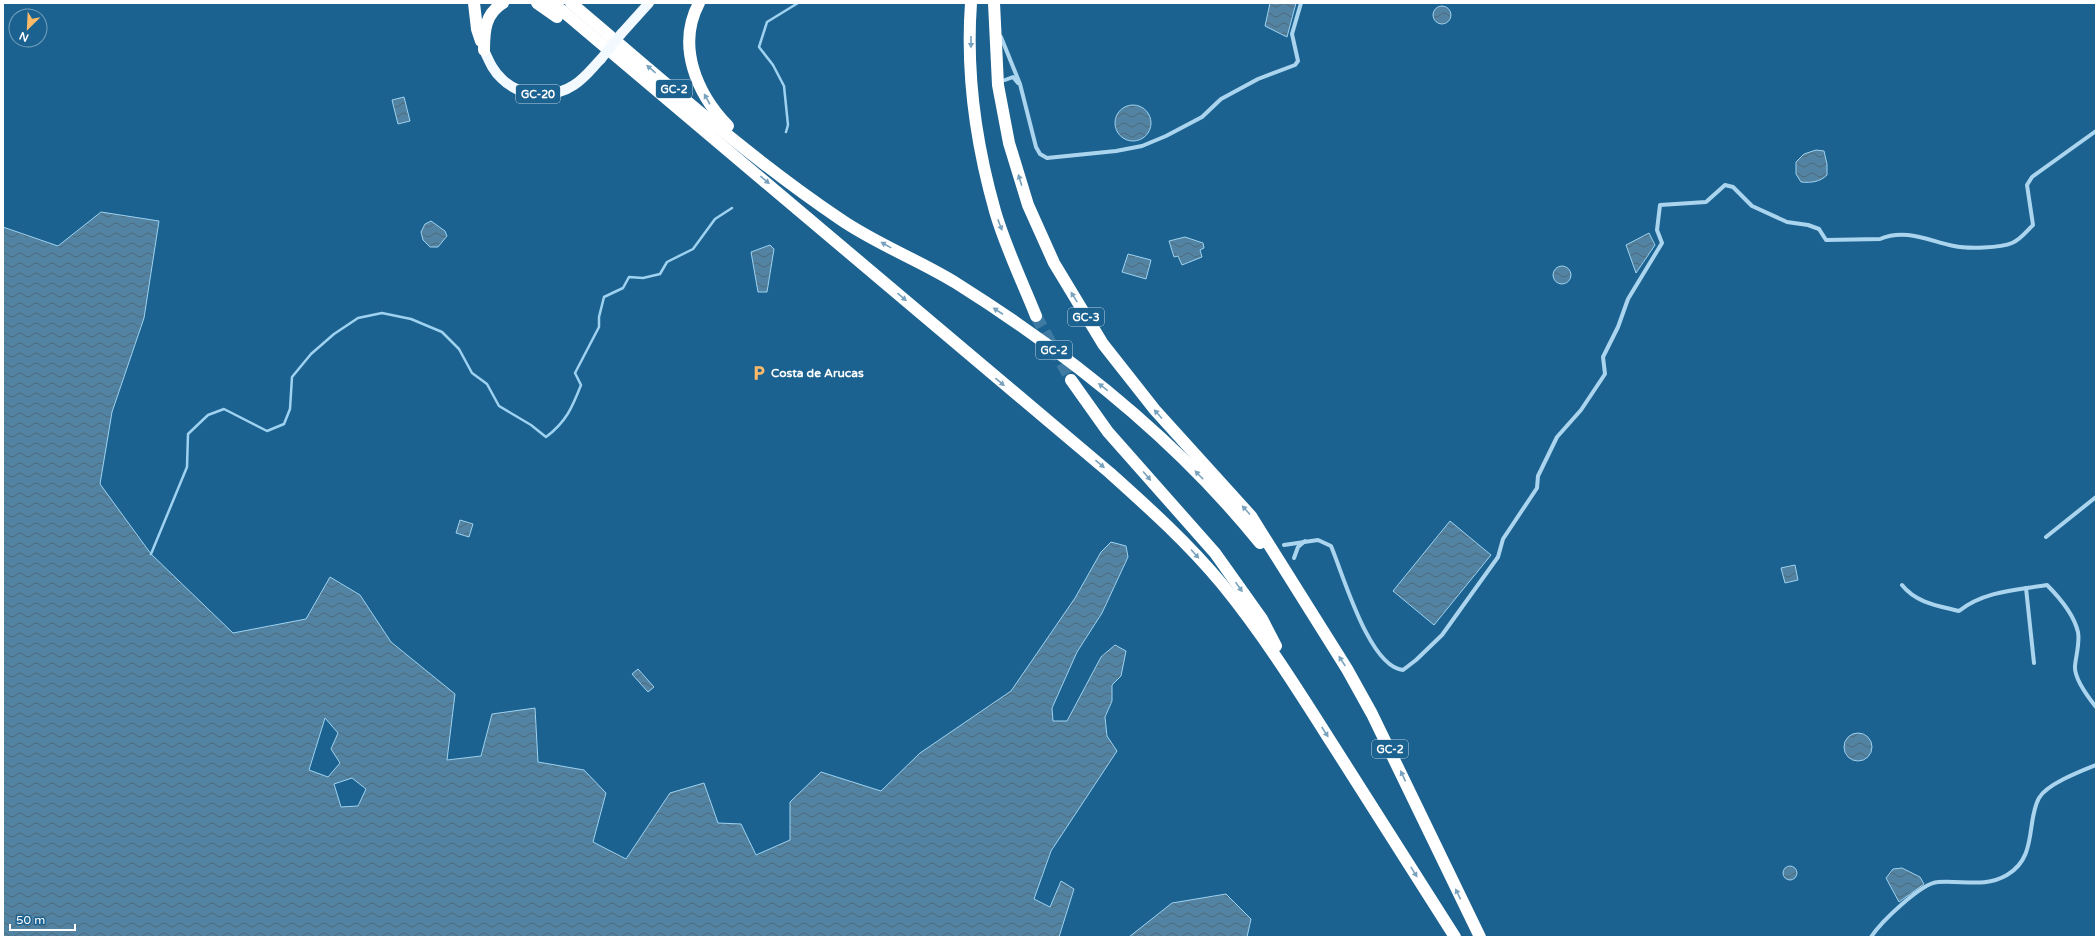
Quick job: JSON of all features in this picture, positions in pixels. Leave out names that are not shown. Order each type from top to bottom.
[{"type":"highway","points":[[474,3],[477,29],[484,50]]},
{"type":"highway","points":[[484,50],[484,32],[488,18],[494,8],[503,3]]},
{"type":"highway","points":[[537,3],[544,6],[704,137],[735,155]]},
{"type":"highway","name":"GC-2","points":[[553,3],[841,244],[946,336],[1110,472],[1159,517],[1225,588],[1249,618],[1304,699],[1455,937]]},
{"type":"highway","name":"GC-2","points":[[572,3],[778,175],[842,221],[954,282],[1026,329],[1121,401],[1183,459],[1238,516],[1288,579],[1347,669],[1372,714],[1480,937]]},
{"type":"highway","points":[[699,3],[694,13],[689,32],[690,56],[698,82],[710,105],[749,152]]},
{"type":"highway","points":[[971,3],[971,75],[978,141],[995,212],[1036,316]]},
{"type":"highway","name":"GC-3","points":[[994,3],[998,85],[1009,143],[1028,205],[1054,263],[1103,344],[1155,410],[1251,516],[1288,579]]},
{"type":"highway","points":[[1001,3],[1001,37],[1005,80]]},
{"type":"highway","points":[[1071,380],[1108,432],[1215,553],[1262,619],[1304,699]]},
{"type":"main road","name":"GC-20","points":[[484,50],[491,66],[502,80],[516,89],[529,93],[545,94],[558,92],[573,86],[584,77],[649,3]]},
{"type":"street","points":[[1001,37],[1020,84],[1036,147],[1040,154],[1047,158],[1116,151],[1142,146],[1166,136],[1202,117],[1221,99],[1258,79],[1296,65],[1298,61],[1292,34],[1300,3]]},
{"type":"street","points":[[1005,80],[1013,78],[1020,84]]},
{"type":"street","points":[[1284,545],[1318,540],[1331,546],[1354,608],[1366,634],[1386,662],[1395,670],[1403,670],[1416,660],[1442,635],[1498,557],[1503,539],[1537,488],[1538,476],[1557,437],[1581,410],[1605,374],[1603,357],[1618,327],[1628,299],[1662,243],[1657,230],[1660,205],[1706,202],[1725,185],[1733,187],[1752,206],[1787,222],[1808,225],[1819,229],[1826,240],[1880,239],[1888,236],[1909,234],[1955,246],[1978,248],[2012,243],[2025,234],[2033,225],[2027,185],[2032,177],[2096,131]]},
{"type":"street","points":[[2046,537],[2096,497]]},
{"type":"street","points":[[1294,558],[1298,547],[1305,541]]},
{"type":"street","points":[[1902,585],[1908,593],[1931,604],[1960,611],[1969,603],[2003,591],[2047,585],[2056,594],[2069,613],[2078,632],[2075,673],[2089,699],[2096,707]]},
{"type":"street","points":[[2026,588],[2034,663]]},
{"type":"street","points":[[1871,937],[1885,919],[1928,885],[1937,882],[1972,884],[1994,880],[2007,875],[2018,867],[2028,848],[2035,807],[2039,797],[2065,777],[2096,765]]},
{"type":"water","points":[[1270,3],[1296,3],[1287,37],[1265,26]]},
{"type":"water","points":[[1442,6],[1448,9],[1451,15],[1448,21],[1442,24],[1436,21],[1433,15],[1436,9]]},
{"type":"water","points":[[404,97],[410,121],[398,124],[392,100]]},
{"type":"water","points":[[1137,105],[1146,110],[1150,116],[1150,130],[1146,136],[1137,141],[1129,141],[1120,136],[1116,130],[1115,119],[1120,110],[1126,106]]},
{"type":"water","points":[[1816,150],[1824,151],[1827,164],[1827,175],[1815,182],[1801,182],[1796,174],[1796,162],[1804,154]]},
{"type":"water","points":[[101,212],[159,221],[144,318],[112,412],[100,484],[151,554],[233,633],[306,619],[330,577],[360,595],[391,642],[455,694],[447,760],[481,756],[492,714],[535,708],[538,762],[584,770],[606,793],[593,842],[626,859],[670,793],[704,783],[718,823],[741,824],[756,855],[790,840],[790,802],[821,772],[881,791],[920,753],[1011,691],[1075,598],[1101,552],[1111,542],[1126,546],[1128,557],[1102,613],[1077,652],[1052,708],[1053,721],[1067,721],[1101,657],[1115,645],[1126,651],[1121,676],[1112,685],[1112,701],[1105,717],[1107,736],[1117,751],[1051,851],[1034,899],[1050,907],[1061,881],[1074,889],[1059,937],[3,937],[3,227],[58,246]],"holes":[[[325,718],[338,733],[331,749],[340,763],[328,777],[309,770]],[[352,778],[366,789],[358,806],[341,807],[334,784]]]},
{"type":"water","points":[[431,221],[445,231],[447,236],[438,247],[430,247],[423,240],[421,232],[425,224]]},
{"type":"water","points":[[1649,233],[1655,245],[1636,273],[1626,245]]},
{"type":"water","points":[[1185,237],[1203,243],[1204,248],[1200,250],[1202,257],[1182,265],[1178,256],[1174,257],[1169,241]]},
{"type":"water","points":[[770,245],[774,249],[767,292],[758,292],[751,252]]},
{"type":"water","points":[[1128,254],[1151,260],[1146,279],[1122,272]]},
{"type":"water","points":[[1562,266],[1568,269],[1571,275],[1568,281],[1562,284],[1556,281],[1553,275],[1556,269]]},
{"type":"water","points":[[460,520],[473,524],[469,537],[456,533]]},
{"type":"water","points":[[1450,521],[1491,555],[1434,625],[1393,591]]},
{"type":"water","points":[[1795,565],[1798,580],[1785,583],[1781,568]]},
{"type":"water","points":[[638,669],[654,687],[648,692],[632,674]]},
{"type":"water","points":[[1858,733],[1864,734],[1868,737],[1871,741],[1871,753],[1868,757],[1864,760],[1858,761],[1852,760],[1848,757],[1845,753],[1844,747],[1845,741],[1848,737],[1852,734]]},
{"type":"water","points":[[1787,866],[1793,866],[1797,870],[1797,876],[1793,880],[1787,880],[1783,876],[1783,870]]},
{"type":"water","points":[[1902,868],[1920,877],[1924,884],[1899,902],[1886,878],[1893,869]]},
{"type":"water","points":[[1226,894],[1251,919],[1247,937],[1129,937],[1172,903]]},
{"type":"waterway","points":[[786,132],[788,125],[784,86],[773,65],[759,47],[767,22],[798,3]]},
{"type":"waterway","points":[[151,554],[187,467],[188,434],[208,415],[224,409],[267,431],[284,424],[290,409],[292,377],[311,354],[334,334],[358,318],[382,313],[411,319],[442,332],[459,349],[472,373],[487,384],[499,406],[531,425],[546,437],[559,426],[568,414],[578,393],[581,385],[575,373],[599,327],[599,317],[604,297],[623,288],[629,277],[643,278],[660,274],[667,262],[693,249],[715,219],[732,208]]},
{"type":"tunnel","points":[[1036,316],[1071,380]]},
{"type":"place","name":"Costa de Arucas","points":[[759,373]]}]
